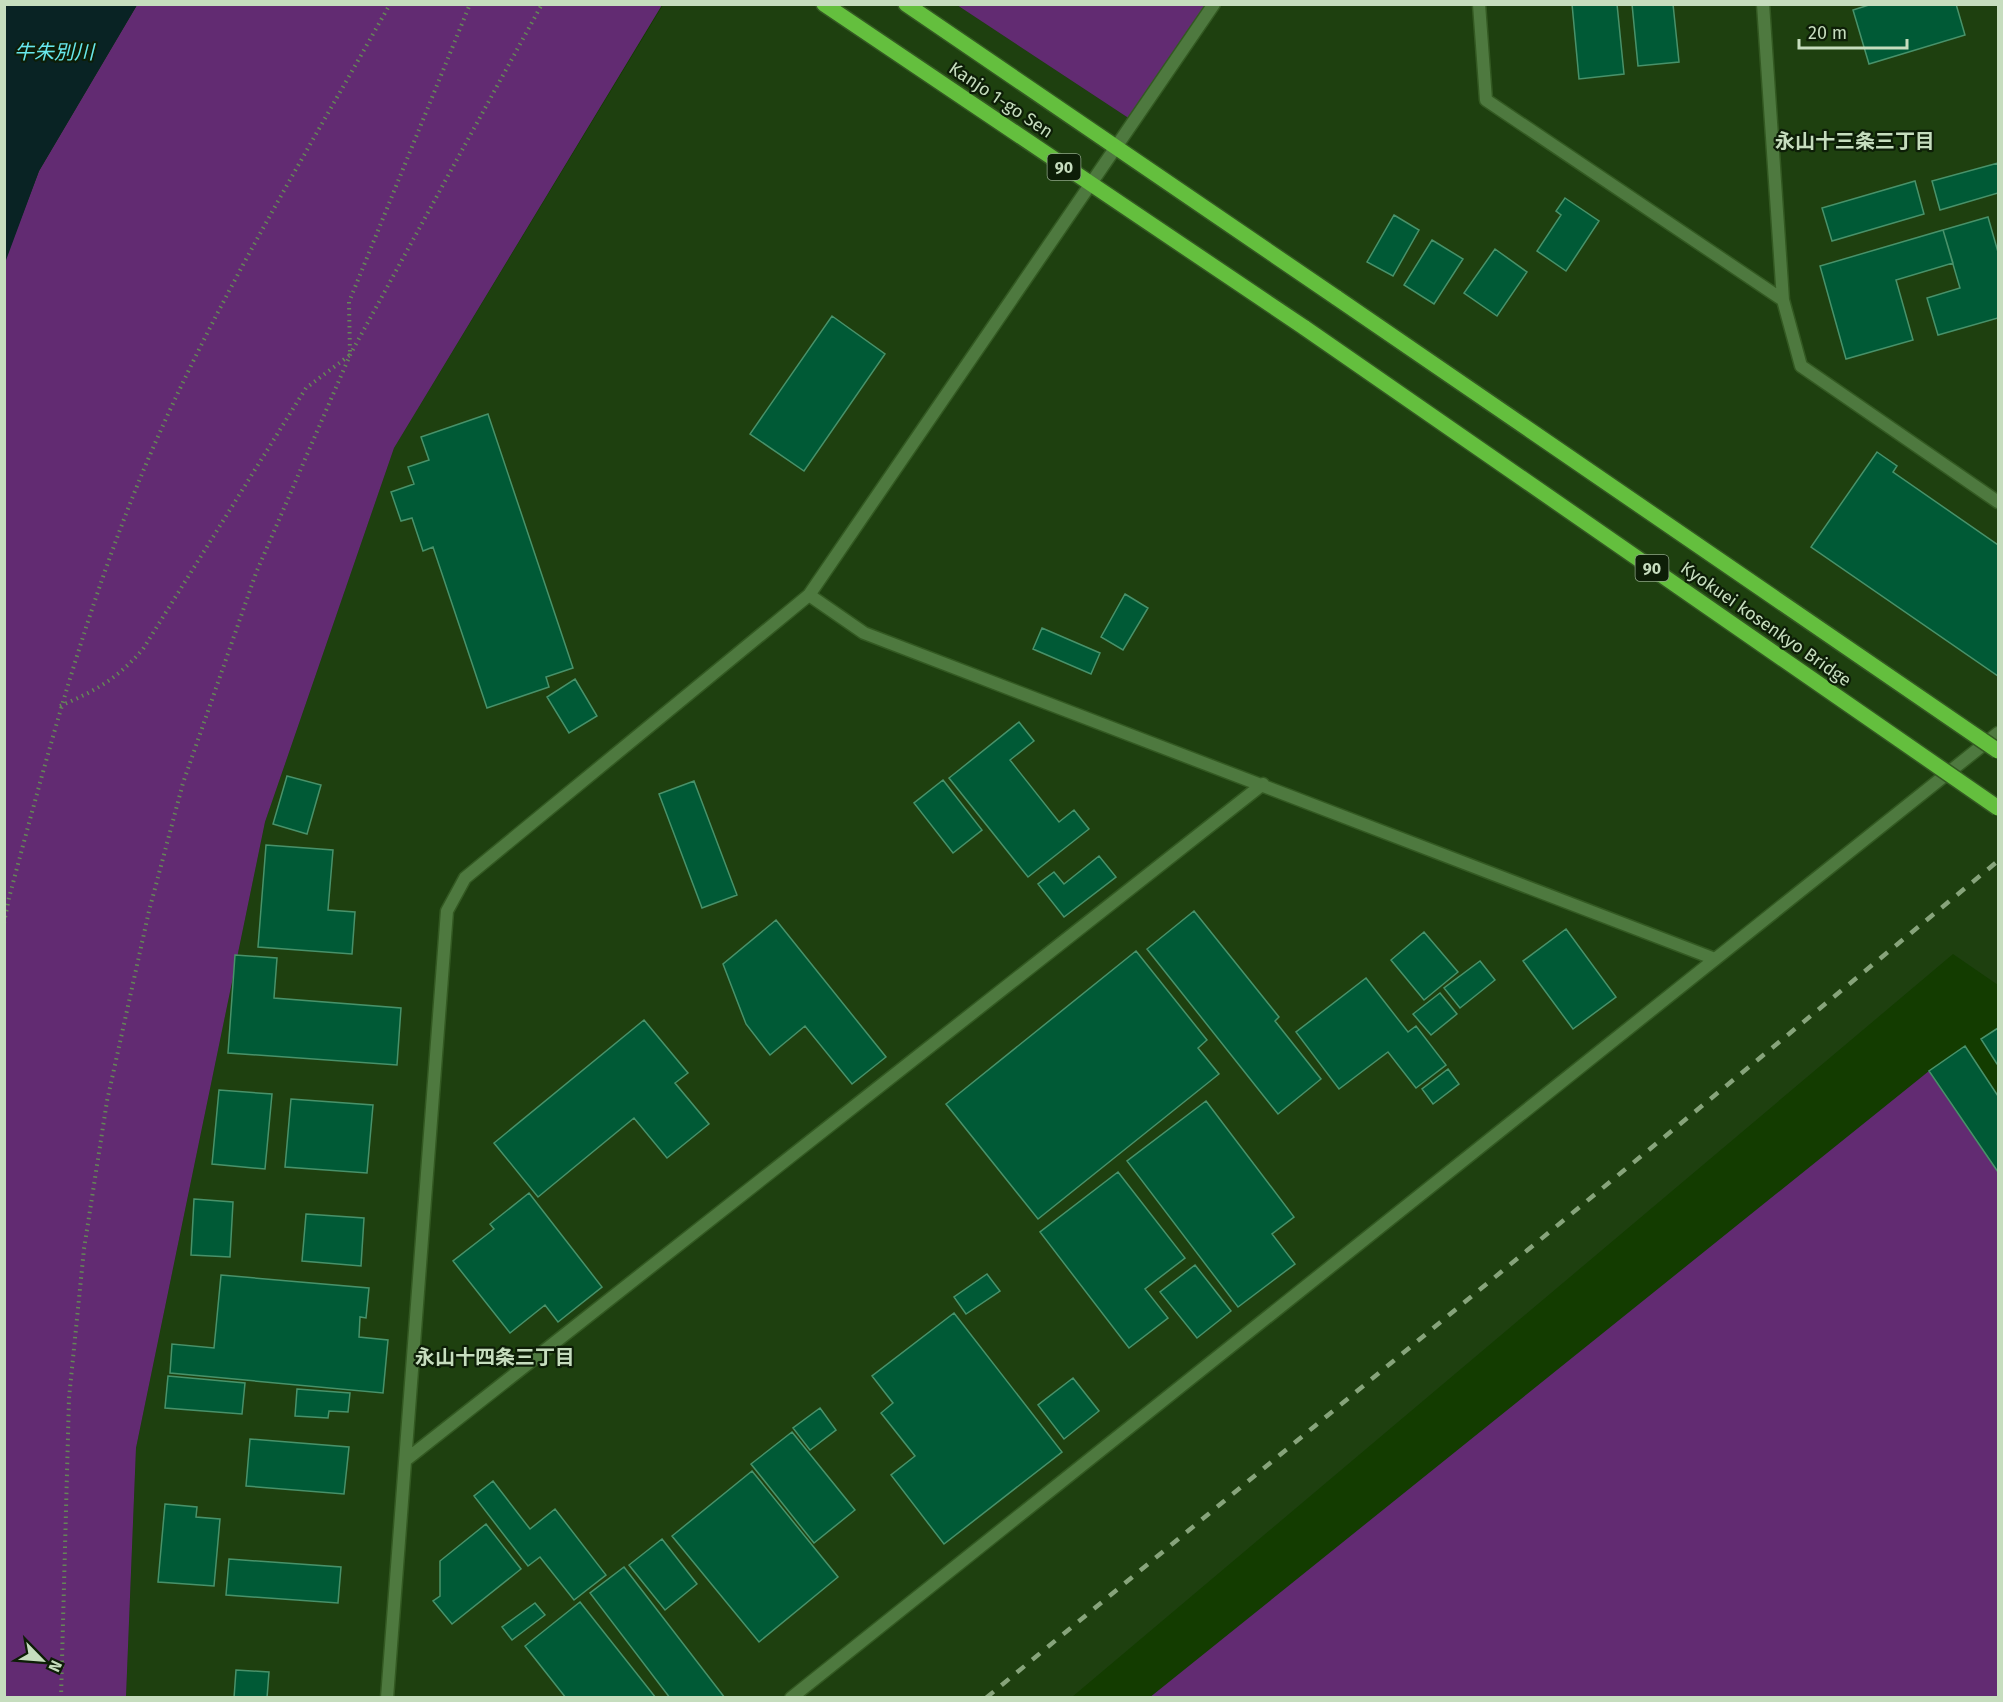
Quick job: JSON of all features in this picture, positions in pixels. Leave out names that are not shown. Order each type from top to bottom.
[{"type":"main road","name":"Kanjo 1-go Sen","points":[[824,4],[1305,328]]},
{"type":"main road","name":"Kanjo 1-go Sen","points":[[906,4],[1337,298]]},
{"type":"main road","name":"Kyokuei kosenkyo Bridge","points":[[1337,298],[1998,751]]},
{"type":"main road","name":"Kyokuei kosenkyo Bridge","points":[[1305,328],[1998,808]]},
{"type":"street","points":[[387,1698],[447,911],[465,878],[809,595],[1214,4]]},
{"type":"street","points":[[1479,4],[1486,100],[1783,300]]},
{"type":"street","points":[[1762,4],[1783,300],[1801,366],[1998,502]]},
{"type":"street","points":[[809,595],[864,633],[1715,959]]},
{"type":"street","points":[[791,1698],[1998,733]]},
{"type":"street","points":[[407,1459],[1263,784]]},
{"type":"path","points":[[4,923],[60,706],[111,553],[160,432],[236,278],[390,4]]},
{"type":"path","points":[[350,355],[349,302],[470,4]]},
{"type":"path","points":[[61,1698],[69,1398],[84,1249],[107,1101],[148,911],[183,783],[256,573],[350,355],[542,4]]},
{"type":"path","points":[[60,706],[102,688],[124,671],[143,649],[306,388],[350,355]]},
{"type":"shaded area","points":[[137,5],[662,5],[394,448],[265,822],[136,1448],[126,1697],[5,1697],[4,263],[39,171]]},
{"type":"shaded area","points":[[663,5],[957,5],[1133,121],[1214,5],[1998,5],[1998,985],[1953,954],[1072,1697],[126,1698],[136,1448],[265,822],[394,448]]},
{"type":"shaded area","points":[[957,5],[1214,5],[1133,121]]},
{"type":"shaded area","points":[[1929,1071],[1998,1172],[1998,1697],[1149,1698]]},
{"type":"water","name":"牛朱別川","points":[[5,4],[137,5],[39,171],[5,263]]},
{"type":"building","points":[[1572,4],[1617,4],[1624,74],[1579,79]]},
{"type":"building","points":[[1632,4],[1673,4],[1679,62],[1638,66]]},
{"type":"building","points":[[1872,4],[1956,4],[1965,35],[1869,64],[1853,10]]},
{"type":"building","points":[[1998,163],[1998,193],[1940,210],[1932,181]]},
{"type":"building","points":[[1915,181],[1924,214],[1832,241],[1822,208]]},
{"type":"building","points":[[1565,198],[1599,221],[1566,271],[1537,251],[1561,215],[1556,211]]},
{"type":"building","points":[[1394,215],[1419,230],[1393,276],[1367,262]]},
{"type":"building","points":[[1988,217],[1998,252],[1998,318],[1938,335],[1927,298],[1960,288],[1943,230]]},
{"type":"building","points":[[1943,230],[1953,263],[1896,280],[1913,340],[1846,359],[1820,266]]},
{"type":"building","points":[[1432,240],[1463,259],[1434,304],[1404,285]]},
{"type":"building","points":[[1495,249],[1527,272],[1497,316],[1464,293]]},
{"type":"building","points":[[832,316],[885,354],[804,471],[750,434]]},
{"type":"building","points":[[488,414],[573,668],[546,677],[549,687],[487,708],[433,547],[423,551],[412,518],[401,521],[391,492],[414,484],[408,467],[429,460],[421,437]]},
{"type":"building","points":[[1877,452],[1897,466],[1893,472],[1998,545],[1998,676],[1811,547]]},
{"type":"building","points":[[1125,594],[1148,608],[1123,650],[1101,637]]},
{"type":"building","points":[[1042,628],[1100,653],[1091,674],[1033,649]]},
{"type":"building","points":[[575,679],[597,716],[569,733],[547,697]]},
{"type":"building","points":[[1019,722],[1034,741],[1010,760],[1059,822],[1074,810],[1089,829],[1028,877],[949,778]]},
{"type":"building","points":[[287,776],[321,785],[307,834],[273,824]]},
{"type":"building","points":[[943,780],[982,830],[953,853],[914,803]]},
{"type":"building","points":[[694,781],[737,895],[702,908],[659,794]]},
{"type":"building","points":[[266,845],[333,850],[328,910],[355,912],[352,954],[258,947]]},
{"type":"building","points":[[1099,856],[1116,877],[1064,917],[1038,884],[1054,872],[1064,884]]},
{"type":"building","points":[[1194,911],[1279,1017],[1275,1021],[1321,1079],[1278,1114],[1147,949]]},
{"type":"building","points":[[776,920],[886,1057],[852,1084],[805,1026],[770,1055],[746,1024],[723,964]]},
{"type":"building","points":[[1566,929],[1616,997],[1573,1029],[1523,961]]},
{"type":"building","points":[[1424,932],[1458,972],[1424,1000],[1391,960]]},
{"type":"building","points":[[1136,951],[1207,1040],[1198,1048],[1219,1074],[1038,1219],[946,1104]]},
{"type":"building","points":[[235,955],[277,958],[274,998],[401,1008],[397,1065],[228,1053]]},
{"type":"building","points":[[1480,961],[1495,980],[1460,1008],[1444,988]]},
{"type":"building","points":[[1366,978],[1408,1032],[1416,1026],[1446,1065],[1416,1088],[1388,1052],[1339,1089],[1296,1032]]},
{"type":"building","points":[[1440,993],[1457,1014],[1431,1035],[1413,1014]]},
{"type":"building","points":[[644,1020],[688,1073],[675,1083],[709,1124],[667,1158],[634,1118],[538,1197],[494,1143]]},
{"type":"building","points":[[1998,1028],[1998,1064],[1997,1064],[1981,1039]]},
{"type":"building","points":[[1965,1046],[1998,1096],[1998,1172],[1929,1071]]},
{"type":"building","points":[[1448,1069],[1459,1084],[1433,1104],[1422,1089]]},
{"type":"building","points":[[219,1090],[272,1094],[265,1169],[212,1164]]},
{"type":"building","points":[[291,1099],[373,1105],[367,1173],[285,1167]]},
{"type":"building","points":[[1206,1101],[1294,1217],[1272,1234],[1295,1264],[1238,1307],[1127,1161]]},
{"type":"building","points":[[1118,1172],[1185,1258],[1145,1289],[1168,1318],[1129,1348],[1040,1232]]},
{"type":"building","points":[[529,1193],[602,1287],[558,1322],[545,1305],[510,1333],[453,1261],[494,1229],[490,1224]]},
{"type":"building","points":[[194,1199],[233,1202],[230,1257],[191,1255]]},
{"type":"building","points":[[306,1214],[364,1218],[361,1266],[302,1261]]},
{"type":"building","points":[[1195,1265],[1231,1311],[1197,1338],[1160,1292]]},
{"type":"building","points":[[987,1274],[1000,1291],[966,1314],[954,1297]]},
{"type":"building","points":[[221,1275],[369,1288],[366,1318],[360,1317],[359,1337],[388,1340],[383,1393],[170,1373],[172,1344],[214,1348]]},
{"type":"building","points":[[954,1313],[1062,1452],[944,1544],[891,1475],[915,1456],[881,1413],[893,1403],[872,1376]]},
{"type":"building","points":[[168,1376],[245,1383],[242,1414],[165,1408]]},
{"type":"building","points":[[1073,1378],[1099,1411],[1064,1439],[1038,1405]]},
{"type":"building","points":[[297,1389],[350,1393],[348,1412],[329,1411],[328,1418],[295,1416]]},
{"type":"building","points":[[820,1408],[836,1430],[810,1450],[793,1428]]},
{"type":"building","points":[[792,1432],[855,1510],[814,1543],[751,1464]]},
{"type":"building","points":[[250,1439],[349,1447],[344,1494],[246,1486]]},
{"type":"building","points":[[752,1471],[838,1577],[759,1642],[672,1536]]},
{"type":"building","points":[[493,1481],[530,1529],[555,1509],[606,1575],[574,1600],[540,1557],[528,1566],[474,1496]]},
{"type":"building","points":[[165,1504],[197,1507],[196,1517],[220,1519],[214,1586],[158,1582]]},
{"type":"building","points":[[486,1524],[521,1569],[452,1624],[433,1601],[440,1596],[440,1561]]},
{"type":"building","points":[[662,1539],[697,1584],[665,1610],[629,1565]]},
{"type":"building","points":[[229,1559],[341,1567],[338,1603],[226,1595]]},
{"type":"building","points":[[624,1567],[725,1698],[670,1698],[590,1593]]},
{"type":"building","points":[[580,1602],[656,1698],[566,1698],[525,1646]]},
{"type":"building","points":[[535,1603],[545,1615],[512,1640],[502,1627]]},
{"type":"building","points":[[236,1670],[269,1672],[267,1698],[234,1698]]},
{"type":"railway","points":[[986,1698],[1998,861]]},
{"type":"district","name":"永山十三条三丁目","points":[[1855,141]]},
{"type":"district","name":"永山十四条三丁目","points":[[495,1357]]}]
